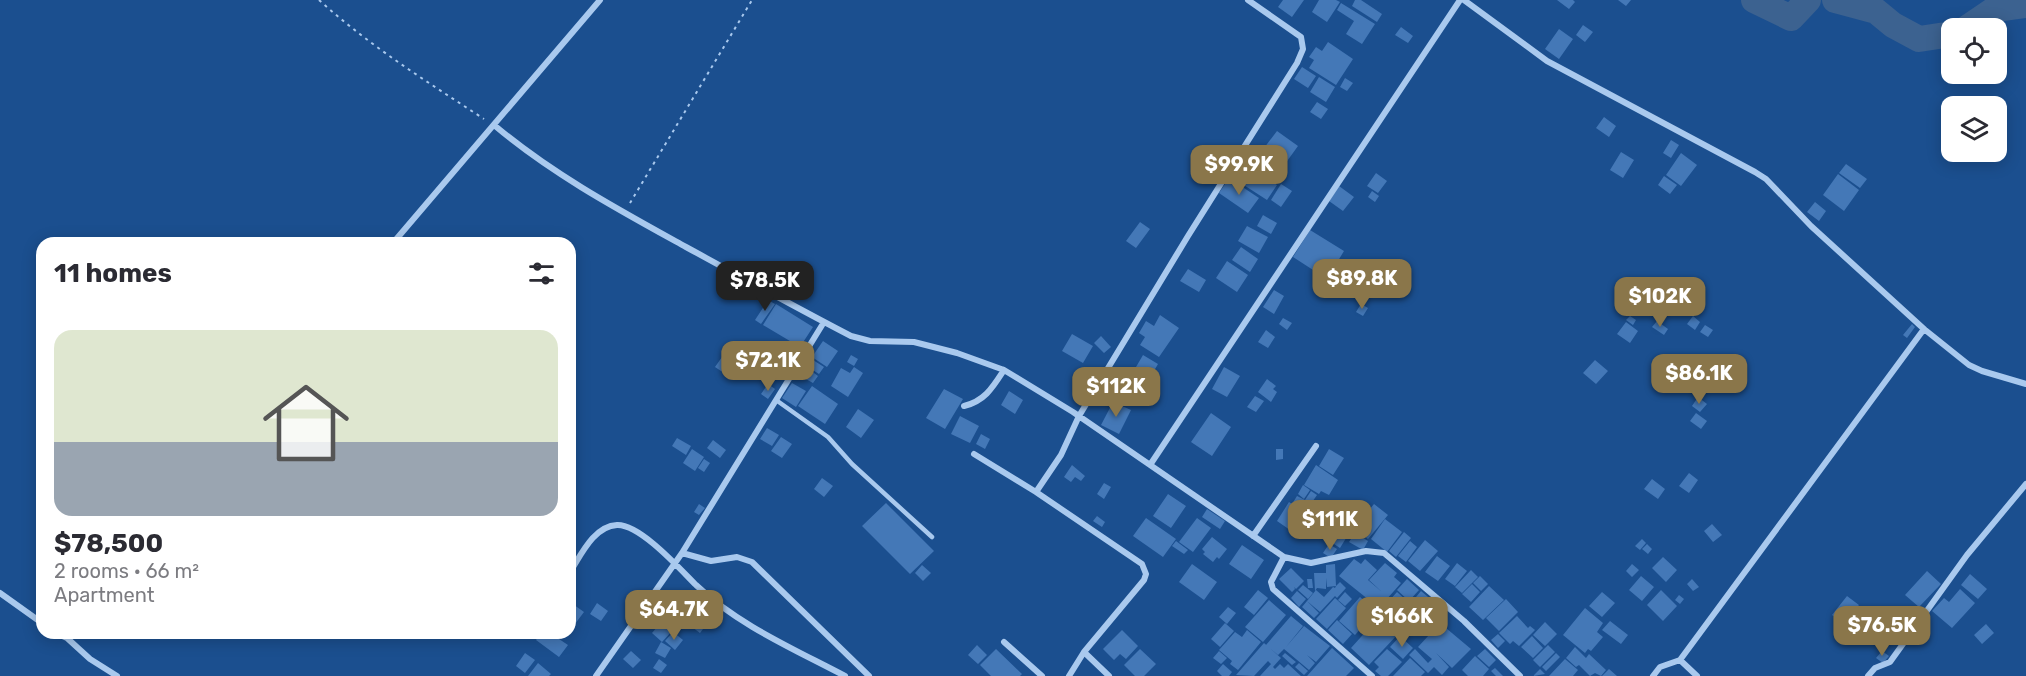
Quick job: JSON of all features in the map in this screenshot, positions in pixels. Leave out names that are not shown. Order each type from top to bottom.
[{"type":"street","points":[[398,237],[600,0]]},
{"type":"street","points":[[1036,492],[1061,455],[1079,416],[1188,236],[1287,81],[1303,50],[1301,37],[1248,0]]},
{"type":"street","points":[[1150,465],[1462,0],[1547,61],[1766,179],[1811,226],[1924,329],[1969,365],[2026,384]]},
{"type":"street","points":[[494,125],[516,144],[566,178],[624,213],[851,336],[870,340],[914,342],[978,360],[1004,370],[1079,416],[1284,557],[1311,563],[1366,551],[1384,553],[1464,621],[1521,676]]},
{"type":"street","points":[[596,676],[674,564],[824,322]]},
{"type":"street","points":[[1653,676],[1660,667],[1680,660],[1924,329]]},
{"type":"street","points":[[964,406],[975,403],[986,396],[1004,370]]},
{"type":"street","points":[[1253,536],[1316,446]]},
{"type":"street","points":[[974,454],[1036,492],[1143,564],[1144,580],[1084,652],[1069,676]]},
{"type":"street","points":[[1868,676],[1875,668],[1890,662],[1967,555],[2026,484]]},
{"type":"street","points":[[576,563],[600,530],[614,525],[624,525],[640,534],[723,608],[845,676]]},
{"type":"street","points":[[681,553],[711,561],[737,557],[752,562],[868,676]]},
{"type":"street","points":[[1284,557],[1271,582],[1273,589],[1372,676]]},
{"type":"street","points":[[0,593],[36,619]]},
{"type":"street","points":[[68,639],[90,659],[117,676]]},
{"type":"street","points":[[1004,642],[1042,676]]},
{"type":"street","points":[[1084,652],[1109,676]]},
{"type":"street","points":[[1680,660],[1697,676]]},
{"type":"lane","points":[[776,400],[828,437],[852,464],[932,537]]},
{"type":"path","points":[[319,0],[352,30],[392,59],[494,125]]},
{"type":"path","points":[[624,213],[752,0]]},
{"type":"building","points":[[1283,0],[1304,0],[1292,17],[1278,7]]},
{"type":"building","points":[[1319,0],[1340,2],[1327,22],[1312,12]]},
{"type":"building","points":[[1355,0],[1361,0],[1382,14],[1377,22],[1352,6]]},
{"type":"building","points":[[1557,0],[1573,0],[1575,2],[1569,9]]},
{"type":"building","points":[[1618,0],[1631,0],[1626,6]]},
{"type":"building","points":[[1341,3],[1375,24],[1362,44],[1346,34],[1354,21],[1337,10]]},
{"type":"building","points":[[1583,25],[1593,32],[1585,42],[1576,35]]},
{"type":"building","points":[[1401,27],[1413,36],[1408,43],[1395,35]]},
{"type":"building","points":[[1559,29],[1573,39],[1559,59],[1545,49]]},
{"type":"building","points":[[1328,42],[1353,59],[1336,85],[1309,68],[1314,60],[1309,57],[1316,47],[1322,51]]},
{"type":"building","points":[[1302,67],[1316,76],[1308,88],[1294,79]]},
{"type":"building","points":[[1319,77],[1335,87],[1326,102],[1310,92]]},
{"type":"building","points":[[1345,78],[1353,83],[1347,91],[1340,87]]},
{"type":"building","points":[[1317,102],[1328,109],[1321,119],[1310,112]]},
{"type":"building","points":[[1604,117],[1616,126],[1609,137],[1596,128]]},
{"type":"building","points":[[1277,131],[1298,146],[1285,164],[1264,148]]},
{"type":"building","points":[[1671,140],[1679,145],[1671,158],[1663,153]]},
{"type":"building","points":[[1226,147],[1231,151],[1227,157],[1221,153]]},
{"type":"building","points":[[1621,152],[1634,160],[1623,178],[1610,170]]},
{"type":"building","points":[[1260,153],[1270,160],[1263,169],[1254,163]]},
{"type":"building","points":[[1681,153],[1697,165],[1681,186],[1666,175]]},
{"type":"building","points":[[1276,163],[1286,169],[1278,181],[1268,175]]},
{"type":"building","points":[[1246,164],[1277,185],[1267,200],[1236,180]]},
{"type":"building","points":[[1846,164],[1867,179],[1860,188],[1839,173]]},
{"type":"building","points":[[1376,173],[1387,181],[1378,193],[1367,186]]},
{"type":"building","points":[[1838,174],[1859,190],[1844,211],[1823,195]]},
{"type":"building","points":[[1664,176],[1677,185],[1670,194],[1658,185]]},
{"type":"building","points":[[1229,178],[1259,198],[1248,213],[1219,193]]},
{"type":"building","points":[[1281,184],[1292,191],[1281,207],[1271,200]]},
{"type":"building","points":[[1339,186],[1354,197],[1343,211],[1329,201]]},
{"type":"building","points":[[1372,191],[1379,196],[1375,202],[1368,197]]},
{"type":"building","points":[[1815,202],[1826,211],[1819,221],[1807,212]]},
{"type":"building","points":[[1263,215],[1277,223],[1271,234],[1257,226]]},
{"type":"building","points":[[1140,222],[1150,229],[1136,248],[1126,241]]},
{"type":"building","points":[[1247,226],[1268,237],[1259,253],[1238,241]]},
{"type":"building","points":[[1310,230],[1344,251],[1327,279],[1293,257]]},
{"type":"building","points":[[1241,247],[1258,259],[1250,272],[1232,260]]},
{"type":"building","points":[[1227,261],[1248,275],[1237,292],[1216,278]]},
{"type":"building","points":[[1188,269],[1206,280],[1199,292],[1180,281]]},
{"type":"building","points":[[1274,290],[1284,296],[1274,314],[1263,307]]},
{"type":"building","points":[[768,300],[775,304],[761,324],[755,320]]},
{"type":"building","points":[[776,304],[813,327],[800,347],[763,325]]},
{"type":"building","points":[[1361,304],[1368,308],[1363,316],[1356,312]]},
{"type":"building","points":[[1160,315],[1179,328],[1159,357],[1140,345],[1145,337],[1139,333],[1146,321],[1154,326]]},
{"type":"building","points":[[1630,316],[1636,320],[1633,325],[1626,320]]},
{"type":"building","points":[[1693,316],[1700,322],[1695,330],[1687,324]]},
{"type":"building","points":[[1283,318],[1292,323],[1287,330],[1279,324]]},
{"type":"building","points":[[1657,321],[1668,329],[1664,335],[1652,327]]},
{"type":"building","points":[[1626,322],[1638,331],[1630,343],[1617,334]]},
{"type":"building","points":[[1912,324],[1915,327],[1907,338],[1903,335]]},
{"type":"building","points":[[1705,325],[1713,330],[1708,337],[1700,332]]},
{"type":"building","points":[[1266,330],[1275,337],[1268,348],[1258,342]]},
{"type":"building","points":[[1072,334],[1093,346],[1083,363],[1062,351]]},
{"type":"building","points":[[1101,336],[1111,347],[1104,353],[1094,343]]},
{"type":"building","points":[[823,341],[838,351],[827,367],[812,357]]},
{"type":"building","points":[[729,347],[744,357],[730,377],[715,367]]},
{"type":"building","points":[[851,355],[858,359],[854,366],[847,362]]},
{"type":"building","points":[[1143,355],[1158,364],[1151,376],[1136,367]]},
{"type":"building","points":[[813,360],[824,367],[819,374],[808,367]]},
{"type":"building","points":[[1595,360],[1608,371],[1596,384],[1583,373]]},
{"type":"building","points":[[854,367],[863,373],[848,397],[831,386],[841,368],[850,373]]},
{"type":"building","points":[[1224,367],[1240,376],[1227,397],[1212,389]]},
{"type":"building","points":[[810,370],[818,376],[813,383],[804,378]]},
{"type":"building","points":[[1267,379],[1276,386],[1273,389],[1277,392],[1271,402],[1258,392]]},
{"type":"building","points":[[1132,381],[1145,389],[1138,400],[1125,392]]},
{"type":"building","points":[[1124,382],[1128,384],[1124,391],[1120,388]]},
{"type":"building","points":[[792,383],[806,391],[796,407],[782,398]]},
{"type":"building","points":[[768,384],[775,389],[768,399],[761,394]]},
{"type":"building","points":[[812,386],[838,404],[825,424],[798,406]]},
{"type":"building","points":[[944,389],[963,399],[945,429],[926,418]]},
{"type":"building","points":[[1009,391],[1023,400],[1015,414],[1001,405]]},
{"type":"building","points":[[1255,396],[1264,401],[1256,412],[1247,407]]},
{"type":"building","points":[[1698,397],[1707,404],[1700,412],[1692,406]]},
{"type":"building","points":[[1113,402],[1131,410],[1119,434],[1101,425]]},
{"type":"building","points":[[858,409],[874,420],[861,438],[846,427]]},
{"type":"building","points":[[1211,413],[1231,427],[1212,456],[1191,442]]},
{"type":"building","points":[[1696,413],[1707,421],[1701,429],[1690,421]]},
{"type":"building","points":[[960,416],[979,426],[970,443],[951,434]]},
{"type":"building","points":[[767,428],[779,435],[772,446],[760,439]]},
{"type":"building","points":[[981,434],[990,439],[985,449],[976,444]]},
{"type":"building","points":[[781,437],[792,444],[782,458],[771,451]]},
{"type":"building","points":[[677,438],[691,446],[686,455],[672,446]]},
{"type":"building","points":[[713,440],[726,450],[720,458],[707,448]]},
{"type":"building","points":[[692,449],[704,457],[695,471],[683,463]]},
{"type":"building","points":[[1276,449],[1283,449],[1283,459],[1276,460]]},
{"type":"building","points":[[1329,449],[1344,458],[1333,475],[1319,466]]},
{"type":"building","points":[[704,459],[710,463],[704,472],[698,468]]},
{"type":"building","points":[[1072,465],[1085,476],[1081,481],[1075,477],[1071,482],[1064,477]]},
{"type":"building","points":[[1316,465],[1338,480],[1329,495],[1321,491],[1319,494],[1304,485]]},
{"type":"building","points":[[1689,473],[1698,480],[1689,493],[1679,486]]},
{"type":"building","points":[[822,478],[833,486],[824,497],[814,489]]},
{"type":"building","points":[[1652,479],[1665,489],[1658,499],[1644,489]]},
{"type":"building","points":[[1104,483],[1111,487],[1104,499],[1097,494]]},
{"type":"building","points":[[1303,485],[1310,490],[1304,499],[1298,494]]},
{"type":"building","points":[[1311,491],[1317,495],[1306,511],[1292,504],[1297,496],[1305,500]]},
{"type":"building","points":[[1168,494],[1186,506],[1171,528],[1153,516]]},
{"type":"building","points":[[1289,502],[1303,511],[1290,530],[1277,521]]},
{"type":"building","points":[[886,503],[934,551],[910,574],[862,526]]},
{"type":"building","points":[[699,504],[705,508],[699,515],[694,512]]},
{"type":"building","points":[[1374,504],[1388,515],[1368,539],[1354,528]]},
{"type":"building","points":[[1207,509],[1225,521],[1220,529],[1202,517]]},
{"type":"building","points":[[1097,516],[1105,522],[1102,527],[1093,521]]},
{"type":"building","points":[[1146,518],[1176,539],[1163,557],[1133,536]]},
{"type":"building","points":[[1197,518],[1211,528],[1193,552],[1179,542]]},
{"type":"building","points":[[1385,519],[1402,532],[1387,552],[1371,539]]},
{"type":"building","points":[[1712,524],[1722,535],[1713,542],[1704,531]]},
{"type":"building","points":[[1342,525],[1351,530],[1340,548],[1331,542]]},
{"type":"building","points":[[1404,532],[1411,538],[1396,557],[1389,551]]},
{"type":"building","points":[[1355,533],[1368,541],[1363,550],[1349,542]]},
{"type":"building","points":[[1212,537],[1227,549],[1219,559],[1217,557],[1213,562],[1203,554],[1205,552],[1202,549]]},
{"type":"building","points":[[1642,539],[1646,543],[1640,550],[1635,546]]},
{"type":"building","points":[[1425,540],[1438,551],[1420,571],[1408,561]]},
{"type":"building","points":[[1176,541],[1188,550],[1184,554],[1172,546]]},
{"type":"building","points":[[1410,541],[1417,547],[1406,562],[1398,556]]},
{"type":"building","points":[[1329,544],[1337,549],[1331,558],[1323,553]]},
{"type":"building","points":[[1647,544],[1652,549],[1648,554],[1642,549]]},
{"type":"building","points":[[1242,545],[1264,560],[1251,579],[1229,564]]},
{"type":"building","points":[[1437,556],[1450,566],[1438,581],[1425,572]]},
{"type":"building","points":[[1663,557],[1677,570],[1666,582],[1652,568]]},
{"type":"building","points":[[1354,559],[1361,564],[1365,559],[1377,570],[1368,580],[1382,592],[1369,580],[1385,563],[1397,573],[1394,577],[1401,583],[1379,608],[1339,576]]},
{"type":"building","points":[[1457,563],[1467,571],[1455,586],[1445,579]]},
{"type":"building","points":[[1192,564],[1217,582],[1204,600],[1179,582]]},
{"type":"building","points":[[1335,564],[1336,586],[1327,587],[1326,578],[1326,589],[1317,588],[1315,591],[1314,573],[1326,573],[1326,565]]},
{"type":"building","points":[[1632,564],[1639,570],[1632,577],[1626,571]]},
{"type":"building","points":[[922,565],[931,573],[923,581],[915,573]]},
{"type":"building","points":[[1291,568],[1304,581],[1296,589],[1294,587],[1292,592],[1279,579]]},
{"type":"building","points":[[1471,570],[1478,577],[1462,593],[1455,587]]},
{"type":"building","points":[[1927,571],[1941,584],[1919,607],[1905,595]]},
{"type":"building","points":[[1970,574],[1987,589],[1978,599],[1961,585]]},
{"type":"building","points":[[1480,576],[1488,584],[1481,591],[1473,583]]},
{"type":"building","points":[[1641,576],[1654,587],[1642,601],[1629,590]]},
{"type":"building","points":[[1307,579],[1312,579],[1313,588],[1308,588]]},
{"type":"building","points":[[1407,579],[1419,590],[1409,601],[1397,590]]},
{"type":"building","points":[[1692,579],[1699,587],[1693,591],[1687,584]]},
{"type":"building","points":[[1340,582],[1346,588],[1320,612],[1307,601],[1316,590],[1324,597]]},
{"type":"building","points":[[1472,584],[1480,592],[1471,602],[1462,594]]},
{"type":"building","points":[[1303,585],[1313,593],[1308,599],[1298,590]]},
{"type":"building","points":[[1489,586],[1504,600],[1483,620],[1469,607]]},
{"type":"building","points":[[1960,589],[1975,603],[1952,628],[1932,611],[1944,598],[1949,602]]},
{"type":"building","points":[[1258,590],[1268,598],[1254,615],[1244,607]]},
{"type":"building","points":[[1661,590],[1677,606],[1663,621],[1647,605]]},
{"type":"building","points":[[1297,591],[1306,599],[1299,607],[1291,598]]},
{"type":"building","points":[[1421,591],[1434,602],[1413,625],[1401,615]]},
{"type":"building","points":[[1345,592],[1352,599],[1345,606],[1338,600]]},
{"type":"building","points":[[1397,592],[1408,602],[1399,613],[1388,602]]},
{"type":"building","points":[[1602,592],[1615,603],[1602,617],[1589,606]]},
{"type":"building","points":[[1679,595],[1684,599],[1680,604],[1675,600]]},
{"type":"building","points":[[1847,596],[1859,605],[1844,624],[1832,615]]},
{"type":"building","points":[[1360,597],[1376,611],[1355,635],[1339,621]]},
{"type":"building","points":[[1335,598],[1346,608],[1327,629],[1316,619]]},
{"type":"building","points":[[1506,599],[1518,612],[1499,631],[1486,618]]},
{"type":"building","points":[[1269,600],[1286,615],[1263,642],[1245,627]]},
{"type":"building","points":[[1307,601],[1319,613],[1314,618],[1302,607]]},
{"type":"building","points":[[597,603],[608,611],[601,621],[590,614]]},
{"type":"building","points":[[576,606],[584,612],[576,623]]},
{"type":"building","points":[[1228,607],[1236,613],[1227,624],[1219,617]]},
{"type":"building","points":[[1389,607],[1402,619],[1394,628],[1380,616]]},
{"type":"building","points":[[1585,608],[1603,623],[1597,632],[1603,637],[1591,651],[1588,649],[1585,653],[1563,635]]},
{"type":"building","points":[[1291,616],[1303,626],[1286,647],[1304,626],[1330,646],[1316,662],[1307,655],[1315,663],[1309,670],[1284,649],[1278,655],[1266,645]]},
{"type":"building","points":[[1517,616],[1528,628],[1530,626],[1535,630],[1519,646],[1513,641],[1510,644],[1499,633]]},
{"type":"building","points":[[1379,617],[1398,634],[1369,665],[1351,648]]},
{"type":"building","points":[[698,619],[706,625],[700,633],[692,627]]},
{"type":"building","points":[[1337,620],[1352,634],[1343,644],[1328,630]]},
{"type":"building","points":[[662,621],[673,630],[662,642],[652,633]]},
{"type":"building","points":[[1610,621],[1628,635],[1621,644],[1602,630]]},
{"type":"building","points":[[1545,622],[1557,634],[1545,646],[1533,635]]},
{"type":"building","points":[[1921,622],[1927,627],[1921,634],[1915,629]]},
{"type":"building","points":[[1225,623],[1234,631],[1220,647],[1211,639]]},
{"type":"building","points":[[1440,623],[1471,649],[1452,668],[1436,653],[1449,667],[1442,675],[1434,667],[1428,673],[1409,655],[1415,649],[1428,663],[1432,659],[1418,647]]},
{"type":"building","points":[[1986,624],[1994,633],[1982,644],[1974,635]]},
{"type":"building","points":[[1122,630],[1138,646],[1126,659],[1120,654],[1114,660],[1103,649]]},
{"type":"building","points":[[1247,630],[1261,642],[1238,670],[1230,664],[1232,661],[1219,650],[1235,632],[1242,637]]},
{"type":"building","points":[[673,632],[683,640],[675,650],[665,641]]},
{"type":"building","points":[[1498,634],[1505,641],[1498,648],[1491,640]]},
{"type":"building","points":[[1400,636],[1413,648],[1403,659],[1390,647]]},
{"type":"building","points":[[1532,636],[1543,648],[1533,658],[1521,647]]},
{"type":"building","points":[[559,639],[568,645],[559,657],[536,640]]},
{"type":"building","points":[[661,642],[671,648],[665,658],[655,653]]},
{"type":"building","points":[[1264,643],[1281,658],[1273,667],[1275,669],[1280,664],[1284,668],[1288,664],[1301,676],[1260,676],[1271,664],[1268,661],[1254,676],[1236,675]]},
{"type":"building","points":[[977,645],[987,655],[978,664],[968,655]]},
{"type":"building","points":[[1548,645],[1555,652],[1540,667],[1533,660]]},
{"type":"building","points":[[1575,647],[1586,658],[1589,654],[1606,670],[1601,676],[1595,673],[1590,676],[1579,665],[1576,667],[1566,658]]},
{"type":"building","points":[[1332,648],[1354,668],[1346,676],[1307,676]]},
{"type":"building","points":[[996,649],[1022,674],[1020,676],[991,676],[980,665]]},
{"type":"building","points":[[1140,649],[1156,664],[1144,676],[1135,676],[1124,665]]},
{"type":"building","points":[[1387,649],[1402,662],[1388,676],[1381,676],[1375,671],[1379,667],[1374,662]]},
{"type":"building","points":[[1485,649],[1496,660],[1489,667],[1477,656]]},
{"type":"building","points":[[631,651],[641,660],[633,668],[623,659]]},
{"type":"building","points":[[1219,651],[1227,658],[1221,664],[1213,658]]},
{"type":"building","points":[[1882,651],[1889,656],[1883,663],[1876,658]]},
{"type":"building","points":[[525,653],[535,660],[525,673],[516,666]]},
{"type":"building","points":[[1285,653],[1296,662],[1292,665],[1282,656]]},
{"type":"building","points":[[1556,653],[1560,657],[1546,671],[1542,667]]},
{"type":"building","points":[[1475,656],[1489,669],[1483,676],[1468,676],[1462,670]]},
{"type":"building","points":[[1410,658],[1425,672],[1421,676],[1393,676]]},
{"type":"building","points":[[659,659],[667,665],[661,673],[653,668]]},
{"type":"building","points":[[1565,659],[1578,670],[1573,676],[1549,676]]},
{"type":"building","points":[[538,663],[551,674],[549,676],[528,676]]},
{"type":"building","points":[[1299,663],[1308,671],[1304,675],[1295,667]]},
{"type":"building","points":[[1223,664],[1232,672],[1229,676],[1222,676],[1217,671]]},
{"type":"building","points":[[1495,668],[1503,676],[1496,676],[1491,671]]},
{"type":"building","points":[[1540,669],[1545,674],[1533,676]]},
{"type":"building","points":[[1609,669],[1617,676],[1602,676]]},
{"type":"waterway","points":[[1754,0],[1791,18],[1808,0]]},
{"type":"waterway","points":[[1835,0],[1876,11],[1893,25],[1919,39],[1941,36]]},
{"type":"waterway","points":[[1982,18],[1995,9],[2026,5]]}]
